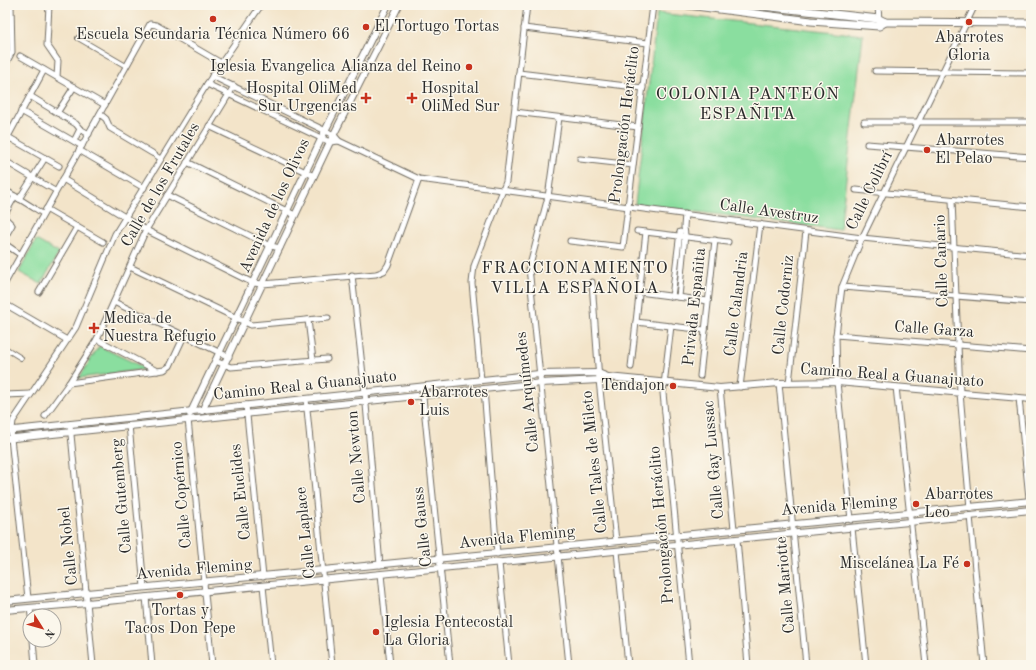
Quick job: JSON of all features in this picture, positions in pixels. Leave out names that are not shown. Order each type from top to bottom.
[{"type":"main road","points":[[688,5],[811,21],[1031,23]]},
{"type":"main road","points":[[752,5],[813,9],[881,22]]},
{"type":"street","points":[[5,65],[12,52],[11,5]]},
{"type":"street","points":[[49,5],[47,45],[58,61],[57,77]]},
{"type":"street","points":[[28,598],[8,430],[76,327],[115,234],[212,76],[262,5]]},
{"type":"street","name":"Avenida de los Olivos","points":[[188,419],[305,172],[388,5]]},
{"type":"street","name":"Avenida de los Olivos","points":[[199,418],[330,142],[399,5]]},
{"type":"street","points":[[481,380],[472,283],[474,266],[506,182],[527,5]]},
{"type":"street","name":"Prolongación Heráclito","points":[[570,241],[623,247],[653,5]]},
{"type":"street","points":[[878,5],[881,22]]},
{"type":"street","name":"Calle Colibrí","points":[[851,520],[837,382],[836,335],[842,287],[862,238],[975,5]]},
{"type":"street","points":[[5,283],[150,24],[156,25],[221,63]]},
{"type":"street","points":[[524,28],[648,43]]},
{"type":"street","points":[[78,38],[126,66]]},
{"type":"street","points":[[20,56],[105,105]]},
{"type":"street","points":[[44,70],[6,138],[68,171]]},
{"type":"street","points":[[875,71],[1031,73]]},
{"type":"street","points":[[519,73],[643,88]]},
{"type":"street","points":[[212,76],[334,135],[339,141]]},
{"type":"street","points":[[350,80],[359,84]]},
{"type":"street","points":[[207,84],[330,142],[339,141]]},
{"type":"street","name":"Calle de los Frutales","points":[[45,416],[69,383],[97,339],[146,230],[234,86]]},
{"type":"street","points":[[57,113],[74,87]]},
{"type":"street","points":[[30,96],[76,124],[80,129],[88,134]]},
{"type":"street","points":[[21,112],[74,141],[81,148],[144,188]]},
{"type":"street","points":[[515,112],[638,127]]},
{"type":"street","points":[[100,114],[106,119],[110,128],[161,159]]},
{"type":"street","name":"Calle Arquímedes","points":[[559,118],[548,197],[530,269],[569,665]]},
{"type":"street","points":[[864,122],[1031,122]]},
{"type":"street","points":[[209,126],[314,176]]},
{"type":"street","points":[[74,141],[80,129]]},
{"type":"street","name":"Calle Avestruz","points":[[339,141],[418,179],[862,238],[1031,255]]},
{"type":"street","points":[[867,144],[1031,157]]},
{"type":"street","points":[[5,214],[45,158]]},
{"type":"street","points":[[580,159],[633,166]]},
{"type":"street","points":[[5,161],[56,192]]},
{"type":"street","points":[[187,162],[295,215]]},
{"type":"street","points":[[63,179],[146,230],[253,283],[263,284],[376,274],[384,271],[388,265],[418,179]]},
{"type":"street","points":[[5,190],[43,214]]},
{"type":"street","points":[[856,190],[1031,207]]},
{"type":"street","points":[[167,195],[271,246],[280,248]]},
{"type":"street","name":"Calle Canario","points":[[952,200],[960,393],[970,508]]},
{"type":"street","points":[[46,209],[103,242]]},
{"type":"street","points":[[679,298],[686,236],[684,227],[685,214]]},
{"type":"street","points":[[5,218],[12,225],[5,237]]},
{"type":"street","name":"Calle Calandria","points":[[740,387],[760,224]]},
{"type":"street","points":[[39,292],[77,227]]},
{"type":"street","points":[[672,297],[679,235],[684,227]]},
{"type":"street","name":"Privada Españita","points":[[637,231],[728,242]]},
{"type":"street","name":"Calle Codorniz","points":[[789,383],[806,231]]},
{"type":"street","points":[[631,367],[646,232]]},
{"type":"street","name":"Privada Españita","points":[[700,376],[715,240]]},
{"type":"street","points":[[5,244],[21,255]]},
{"type":"street","points":[[130,267],[245,323],[259,326],[328,318]]},
{"type":"street","name":"Calle Newton","points":[[352,275],[365,393],[380,565]]},
{"type":"street","name":"Calle Tales de Mileto","points":[[592,282],[598,372],[616,541]]},
{"type":"street","points":[[842,287],[1031,302]]},
{"type":"street","points":[[639,292],[708,301]]},
{"type":"street","points":[[114,302],[228,357]]},
{"type":"street","points":[[5,304],[67,340]]},
{"type":"street","points":[[308,320],[312,360]]},
{"type":"street","points":[[636,322],[705,330]]},
{"type":"street","name":"Prolongación Heráclito","points":[[671,326],[663,382],[663,393],[689,665]]},
{"type":"street","name":"Calle Garza","points":[[836,335],[1031,351]]},
{"type":"street","points":[[69,383],[164,370],[170,366],[184,336]]},
{"type":"street","points":[[97,339],[158,372]]},
{"type":"street","points":[[5,348],[21,358]]},
{"type":"street","points":[[215,361],[232,367],[327,359]]},
{"type":"street","name":"Camino Real a Guanajuato","points":[[8,430],[540,374],[598,372],[608,377],[720,388],[779,383],[837,382],[1031,399]]},
{"type":"street","name":"Camino Real a Guanajuato","points":[[8,438],[541,383],[599,380],[608,377]]},
{"type":"street","name":"Calle Mariotte","points":[[779,383],[806,665]]},
{"type":"street","name":"Calle Gauss","points":[[422,387],[450,665]]},
{"type":"street","points":[[896,387],[926,665]]},
{"type":"street","name":"Calle Gay Lussac","points":[[720,388],[734,529]]},
{"type":"street","points":[[484,389],[497,554]]},
{"type":"street","points":[[5,395],[31,394]]},
{"type":"street","points":[[1019,398],[1031,518]]},
{"type":"street","name":"Calle Laplace","points":[[306,399],[332,665]]},
{"type":"street","name":"Calle Euclides","points":[[246,405],[262,577]]},
{"type":"street","name":"Calle Copérnico","points":[[188,419],[212,665]]},
{"type":"street","name":"Calle Nobel","points":[[70,424],[93,665]]},
{"type":"street","name":"Calle Gutemberg","points":[[129,425],[144,588]]},
{"type":"street","name":"Avenida Fleming","points":[[5,601],[440,560],[793,523],[851,520],[1030,501]]},
{"type":"street","name":"Avenida Fleming","points":[[30,608],[146,598],[1031,510]]},
{"type":"street","points":[[970,516],[984,665]]},
{"type":"street","points":[[852,528],[866,665]]},
{"type":"street","name":"Calle Gay Lussac","points":[[737,539],[748,665]]},
{"type":"street","name":"Calle Tales de Mileto","points":[[617,551],[628,665]]},
{"type":"street","points":[[499,563],[509,665]]},
{"type":"street","points":[[381,574],[390,665]]},
{"type":"street","points":[[263,586],[271,665]]},
{"type":"street","points":[[146,598],[152,665]]},
{"type":"street","name":"Avenida Fleming","points":[[5,610],[22,609]]},
{"type":"street","points":[[34,648],[35,665]]},
{"type":"green space","points":[[657,13],[863,35],[840,230],[635,204]]},
{"type":"green space","points":[[36,240],[59,253],[41,284],[19,272]]},
{"type":"green space","points":[[99,346],[147,369],[79,378]]},
{"type":"place","name":"Escuela Secundaria Técnica Número 66","points":[[213,19]]},
{"type":"place","name":"Abarrotes Gloria","points":[[969,22]]},
{"type":"place","name":"El Tortugo Tortas","points":[[366,27]]},
{"type":"place","name":"Iglesia Evangelica Alianza del Reino","points":[[469,67]]},
{"type":"place","name":"Hospital OliMed Sur Urgencias","points":[[366,98]]},
{"type":"place","name":"Hospital OliMed Sur","points":[[412,98]]},
{"type":"place","name":"Abarrotes El Pelao","points":[[927,150]]},
{"type":"place","name":"Medica de Nuestra Refugio","points":[[94,328]]},
{"type":"place","name":"Tendajon","points":[[673,386]]},
{"type":"place","name":"Abarrotes Luis","points":[[411,402]]},
{"type":"place","name":"Abarrotes Leo","points":[[916,504]]},
{"type":"place","name":"Miscelánea La Fé","points":[[967,564]]},
{"type":"place","name":"Tortas y Tacos Don Pepe","points":[[180,595]]},
{"type":"place","name":"Iglesia Pentecostal La Gloria","points":[[376,632]]},
{"type":"district","name":"COLONIA PANTEÓN ESPAÑITA","points":[[748,104]]},
{"type":"district","name":"FRACCIONAMIENTO VILLA ESPAÑOLA","points":[[575,278]]}]
